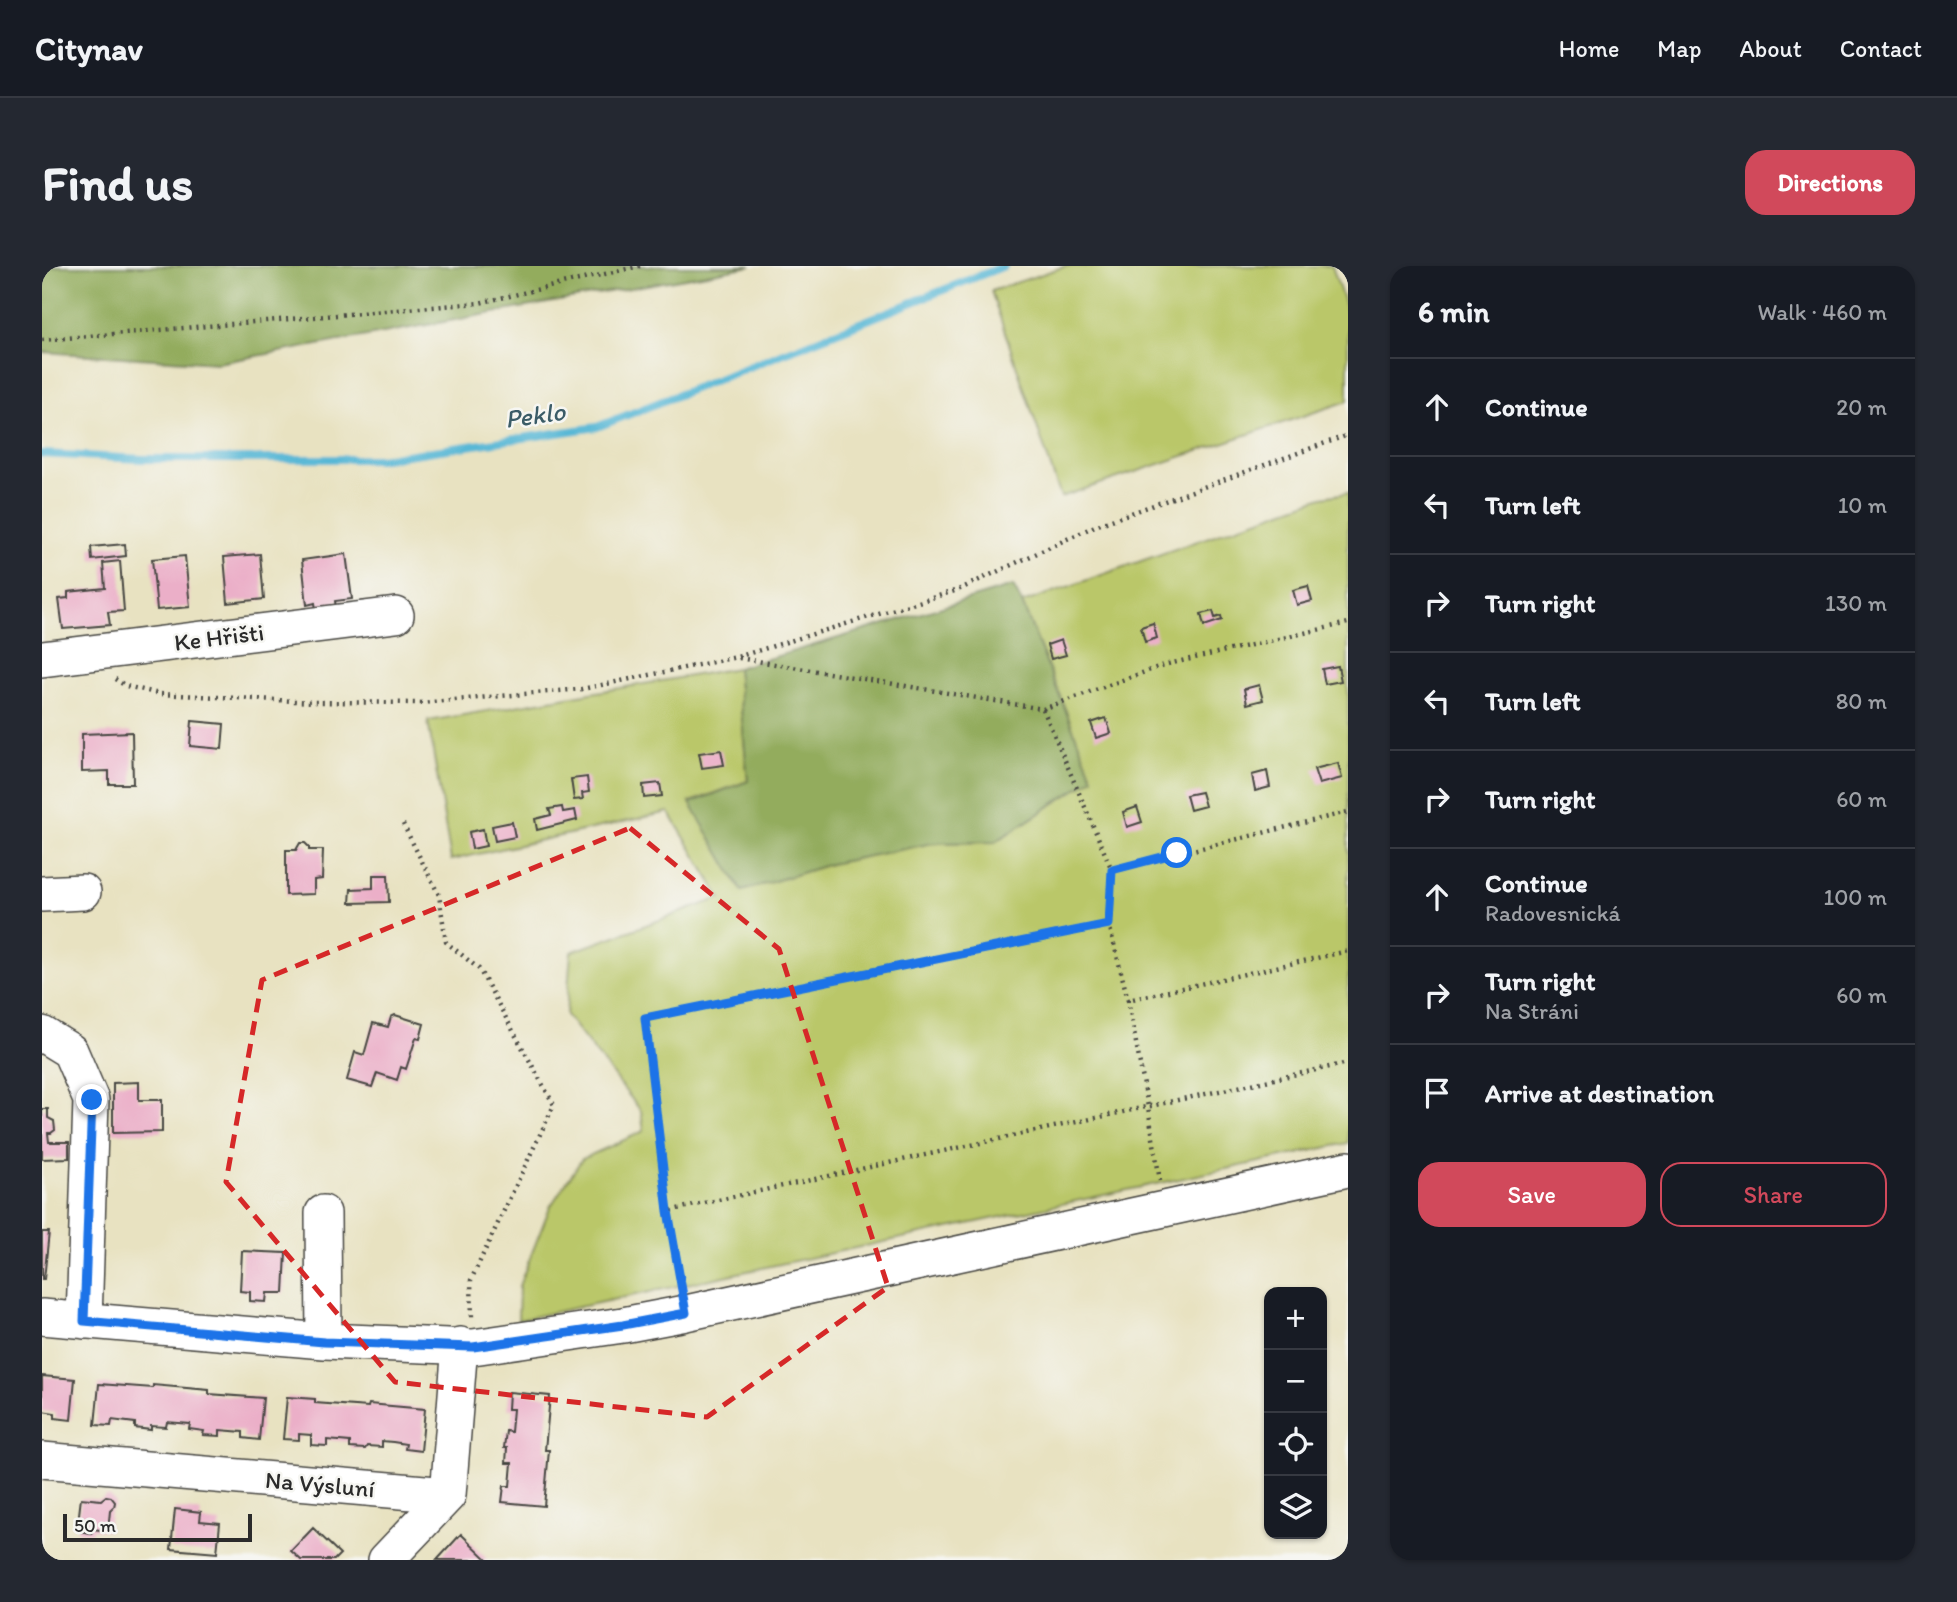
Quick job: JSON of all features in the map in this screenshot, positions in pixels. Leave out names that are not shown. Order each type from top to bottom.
[{"type":"street","name":"Ke Hřišti","points":[[42,659],[396,615]]},
{"type":"street","points":[[42,894],[83,892]]},
{"type":"street","points":[[42,1034],[70,1051],[92,1100],[84,1321]]},
{"type":"street","points":[[42,1317],[324,1342],[467,1346],[623,1325],[686,1313],[1348,1169]]},
{"type":"street","points":[[323,1213],[324,1342]]},
{"type":"street","points":[[386,1560],[448,1495],[467,1346]]},
{"type":"street","name":"Na Výsluní","points":[[42,1460],[448,1495]]},
{"type":"path","points":[[42,340],[480,303],[640,266]]},
{"type":"path","points":[[79,655],[126,686],[160,694],[314,702],[420,703],[582,690],[737,657],[958,590],[1095,526],[1348,435]]},
{"type":"path","points":[[737,657],[1043,709],[1164,665],[1348,623]]},
{"type":"path","points":[[1043,709],[1112,870],[1109,924],[1128,1000],[1165,1209]]},
{"type":"path","points":[[1112,870],[1348,812]]},
{"type":"path","points":[[403,824],[439,895],[446,942],[479,969],[554,1105],[471,1280],[467,1346]]},
{"type":"path","points":[[686,1313],[668,1211],[645,1018],[1109,924]]},
{"type":"path","points":[[1128,1000],[1348,951]]},
{"type":"path","points":[[668,1211],[1348,1063]]},
{"type":"highlighted area","points":[[630,828],[779,949],[888,1287],[707,1417],[395,1382],[226,1182],[262,980]]},
{"type":"green space","points":[[42,266],[751,266],[218,363],[42,352]]},
{"type":"green space","points":[[1066,266],[1332,266],[1348,315],[1348,401],[1061,497],[991,291]]},
{"type":"green space","points":[[1348,493],[1348,1143],[518,1320],[519,1286],[550,1207],[582,1159],[644,1131],[641,1111],[566,1015],[571,952],[721,898],[669,812],[451,860],[428,721],[737,668],[748,781],[690,802],[742,891],[830,864],[933,843],[995,842],[1093,778],[1022,603],[1322,497]]},
{"type":"green space","points":[[1013,586],[1093,778],[995,842],[933,843],[830,864],[742,891],[690,803],[748,781],[737,668]]},
{"type":"building","points":[[125,544],[126,556],[92,560],[91,547]]},
{"type":"building","points":[[260,554],[264,599],[228,603],[224,557]]},
{"type":"building","points":[[346,554],[352,599],[335,601],[336,607],[316,609],[315,603],[307,605],[302,560]]},
{"type":"building","points":[[185,556],[190,607],[157,610],[152,559]]},
{"type":"building","points":[[120,561],[124,611],[108,612],[110,625],[63,629],[59,599],[68,598],[68,592],[105,588],[103,563]]},
{"type":"building","points":[[1308,586],[1312,601],[1297,605],[1293,590]]},
{"type":"building","points":[[1213,611],[1215,618],[1221,616],[1222,620],[1204,626],[1201,614]]},
{"type":"building","points":[[1153,623],[1157,638],[1145,642],[1141,627]]},
{"type":"building","points":[[1061,640],[1066,655],[1051,659],[1047,645]]},
{"type":"building","points":[[1338,666],[1341,681],[1325,684],[1322,669]]},
{"type":"building","points":[[1259,685],[1263,700],[1247,704],[1244,689]]},
{"type":"building","points":[[1106,718],[1111,733],[1096,738],[1091,723]]},
{"type":"building","points":[[192,721],[224,724],[222,749],[190,746]]},
{"type":"building","points":[[132,732],[133,784],[109,784],[109,771],[82,772],[82,734]]},
{"type":"building","points":[[721,750],[724,765],[702,768],[699,753]]},
{"type":"building","points":[[1338,763],[1342,778],[1319,784],[1314,769]]},
{"type":"building","points":[[1267,771],[1270,787],[1255,791],[1252,775]]},
{"type":"building","points":[[587,777],[589,792],[582,793],[583,799],[574,800],[571,779]]},
{"type":"building","points":[[660,783],[662,796],[644,798],[643,785]]},
{"type":"building","points":[[1201,792],[1205,806],[1190,810],[1186,795]]},
{"type":"building","points":[[562,807],[563,812],[575,810],[577,820],[537,830],[535,819],[551,815],[549,809]]},
{"type":"building","points":[[1137,807],[1142,822],[1127,827],[1123,812]]},
{"type":"building","points":[[512,822],[515,837],[495,841],[492,826]]},
{"type":"building","points":[[483,829],[486,846],[472,849],[469,832]]},
{"type":"building","points":[[300,843],[305,843],[309,850],[323,850],[322,879],[314,880],[314,894],[286,895],[286,850],[296,850]]},
{"type":"building","points":[[373,875],[388,875],[389,902],[350,903],[351,889],[373,888]]},
{"type":"building","points":[[395,1015],[424,1024],[420,1039],[416,1038],[406,1069],[401,1067],[397,1080],[377,1073],[372,1087],[347,1080],[355,1052],[364,1055],[373,1023],[388,1027],[391,1017]]},
{"type":"building","points":[[139,1082],[139,1100],[162,1100],[162,1132],[113,1133],[113,1083]]},
{"type":"building","points":[[42,1109],[48,1109],[48,1118],[54,1121],[55,1130],[48,1133],[49,1142],[69,1142],[69,1158],[42,1159]]},
{"type":"building","points":[[42,1232],[49,1232],[44,1279],[42,1279]]},
{"type":"building","points":[[242,1251],[286,1253],[284,1293],[267,1293],[266,1302],[250,1301],[250,1292],[240,1291]]},
{"type":"building","points":[[42,1376],[75,1379],[71,1420],[55,1418],[55,1413],[42,1411]]},
{"type":"building","points":[[99,1384],[153,1388],[153,1385],[209,1390],[209,1394],[263,1398],[259,1440],[243,1438],[243,1432],[220,1430],[220,1436],[203,1435],[204,1431],[189,1429],[190,1424],[167,1422],[166,1427],[151,1426],[151,1430],[135,1428],[135,1423],[112,1420],[111,1426],[95,1425]]},
{"type":"building","points":[[509,1392],[550,1396],[544,1506],[502,1502],[504,1486],[510,1486],[512,1463],[506,1463],[507,1448],[504,1448],[506,1431],[511,1432],[513,1409],[508,1409]]},
{"type":"building","points":[[287,1397],[315,1399],[315,1403],[425,1409],[421,1451],[405,1449],[406,1444],[382,1441],[382,1447],[367,1446],[365,1449],[350,1448],[350,1442],[327,1440],[327,1446],[311,1445],[311,1435],[299,1434],[299,1440],[283,1439]]},
{"type":"building","points":[[106,1496],[115,1502],[110,1511],[108,1531],[77,1531],[81,1498],[101,1500]]},
{"type":"building","points":[[175,1509],[201,1512],[200,1521],[220,1523],[217,1553],[171,1549]]},
{"type":"building","points":[[313,1528],[340,1554],[334,1560],[301,1560],[291,1551]]},
{"type":"building","points":[[461,1534],[488,1560],[437,1560]]},
{"type":"waterway","name":"Peklo","points":[[42,454],[142,459],[379,459],[597,427],[1004,266]]},
{"type":"route","points":[[92,1100],[84,1321],[324,1342],[473,1347],[686,1313],[668,1211],[645,1018],[1109,924],[1112,870],[1177,853]]}]
